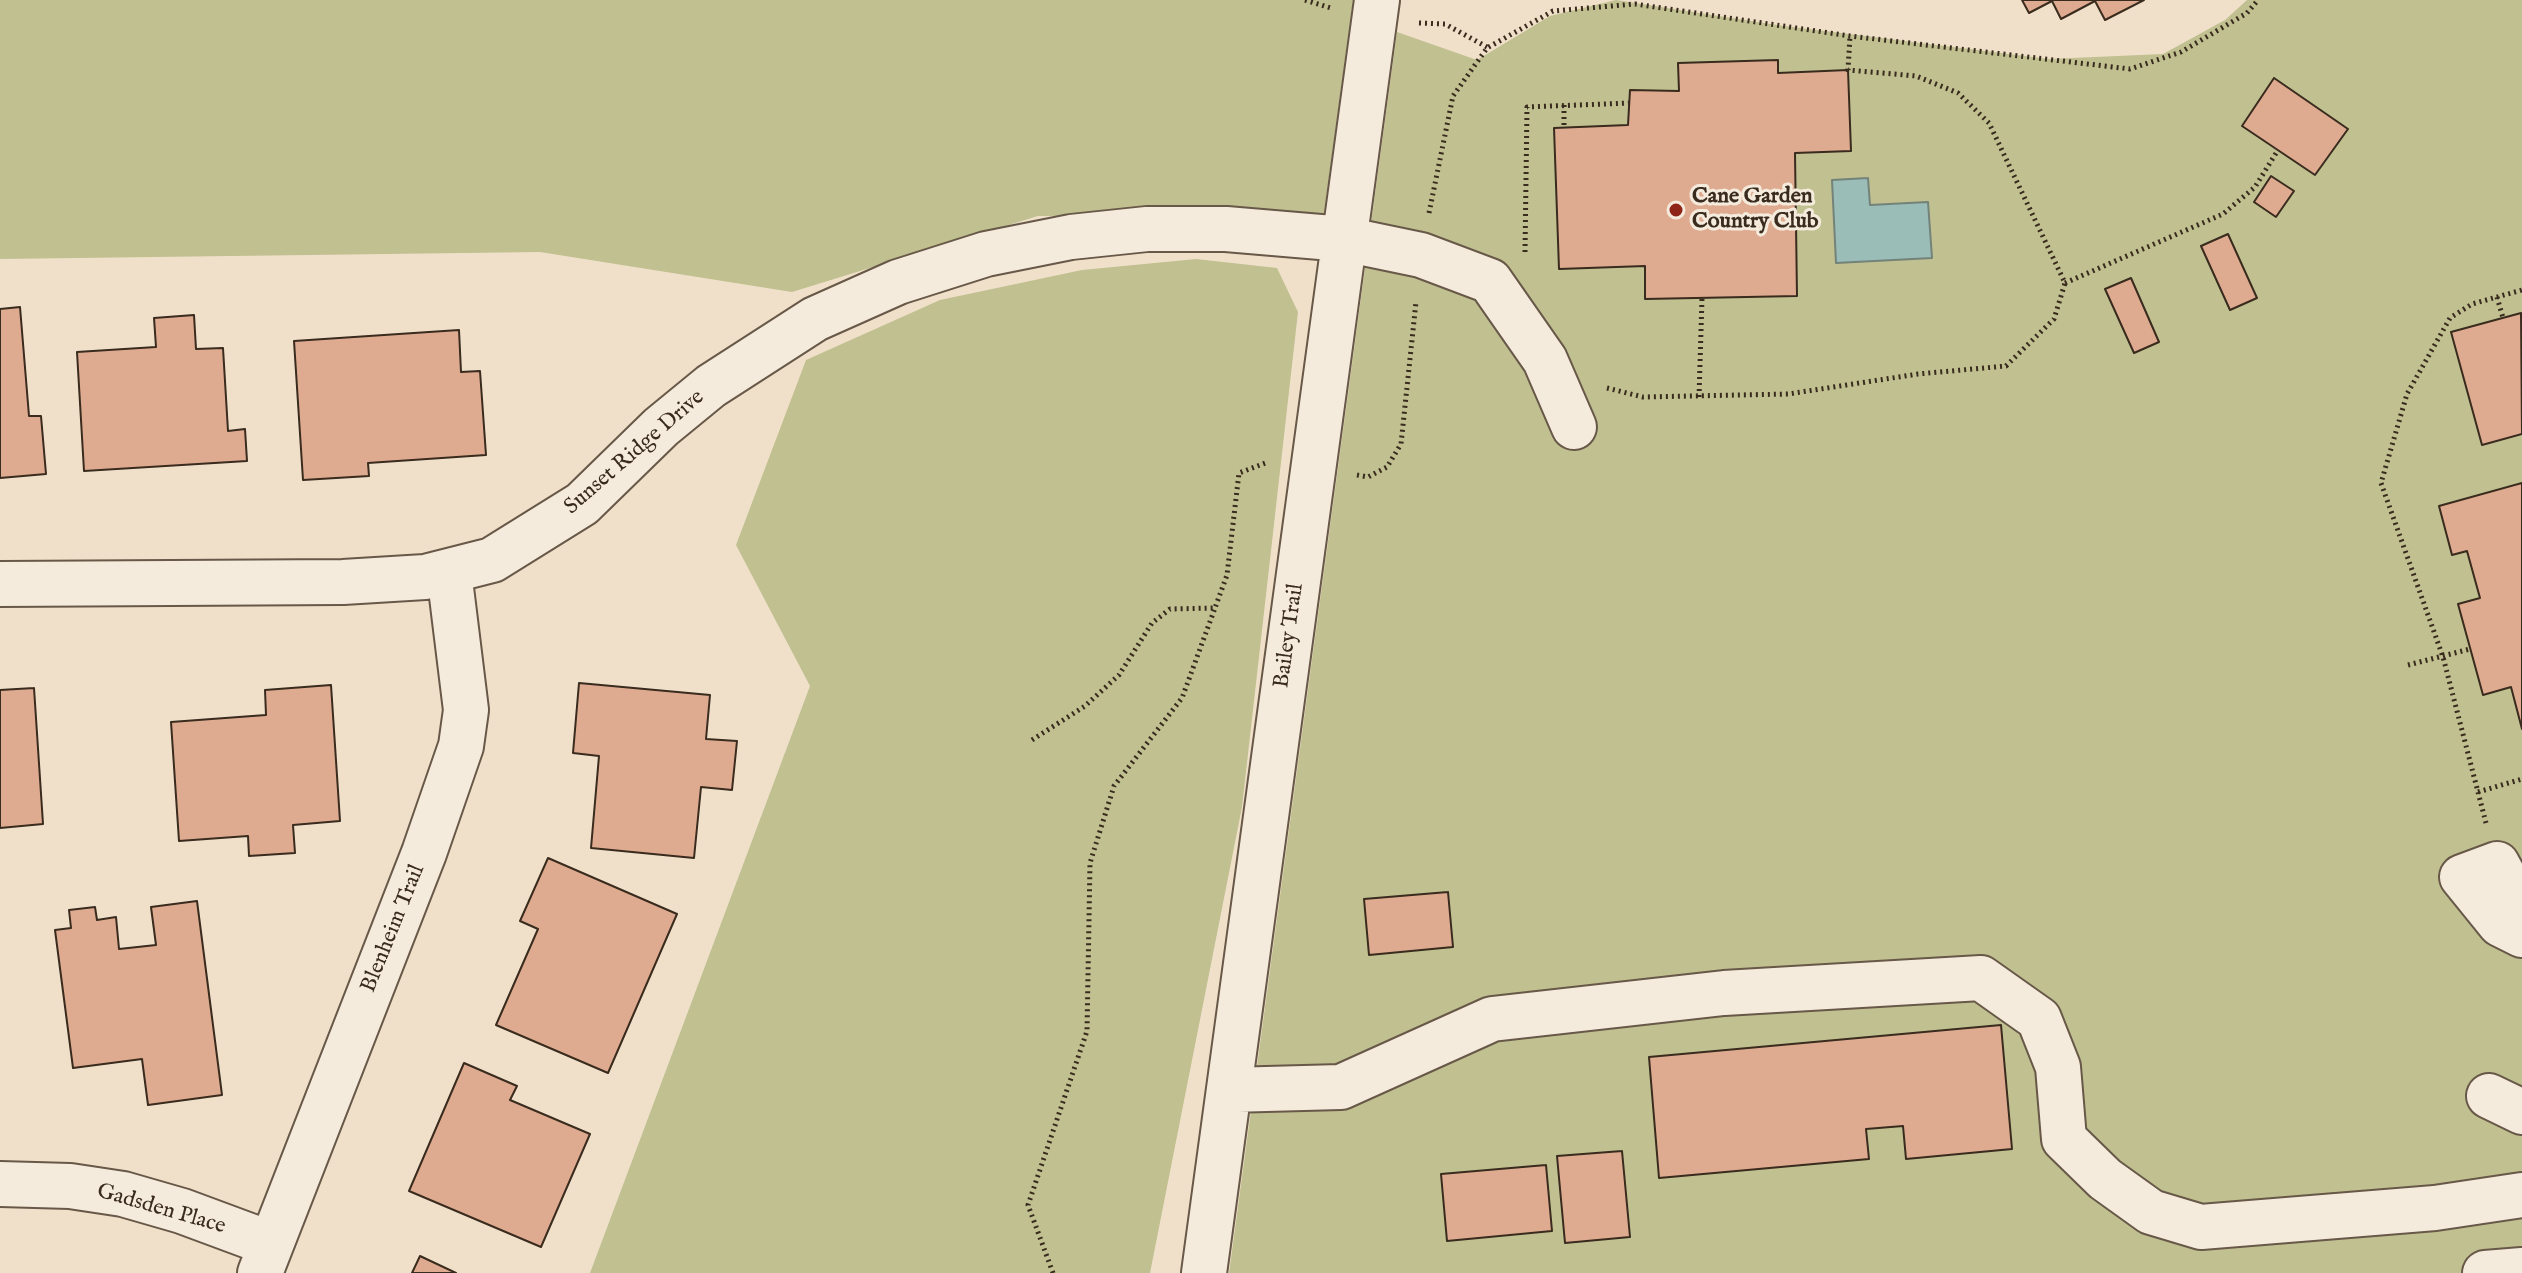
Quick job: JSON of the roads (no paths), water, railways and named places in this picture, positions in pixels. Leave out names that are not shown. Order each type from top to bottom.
[{"type":"street","name":"Bailey Trail","points":[[1204,1273],[1375,10]]},
{"type":"street","name":"Sunset Ridge Drive","points":[[0,584],[343,582],[449,572],[492,560],[534,537],[582,504],[661,427],[760,352],[815,319],[898,282],[986,254],[1071,237],[1147,229],[1226,229],[1344,239],[1421,255],[1490,281],[1545,360],[1574,427]]},
{"type":"street","name":"Blenheim Trail","points":[[265,1258],[424,853],[461,746],[466,710],[449,572]]},
{"type":"street","points":[[2522,899],[2480,870],[2500,924],[2522,935]]},
{"type":"street","points":[[1229,1090],[1341,1087],[1492,1019],[1724,993],[1981,978],[2039,1019],[2058,1067],[2064,1139],[2105,1179],[2151,1212],[2201,1227],[2435,1208],[2522,1195]]},
{"type":"street","name":"Gadsden Place","points":[[0,1184],[70,1186],[123,1194],[182,1211],[265,1258]]},
{"type":"street","points":[[2485,1273],[2522,1270]]},
{"type":"water","points":[[1868,178],[1870,205],[1928,202],[1932,258],[1836,263],[1832,180]]},
{"type":"place","name":"Cane Garden Country Club","points":[[1676,210]]}]
